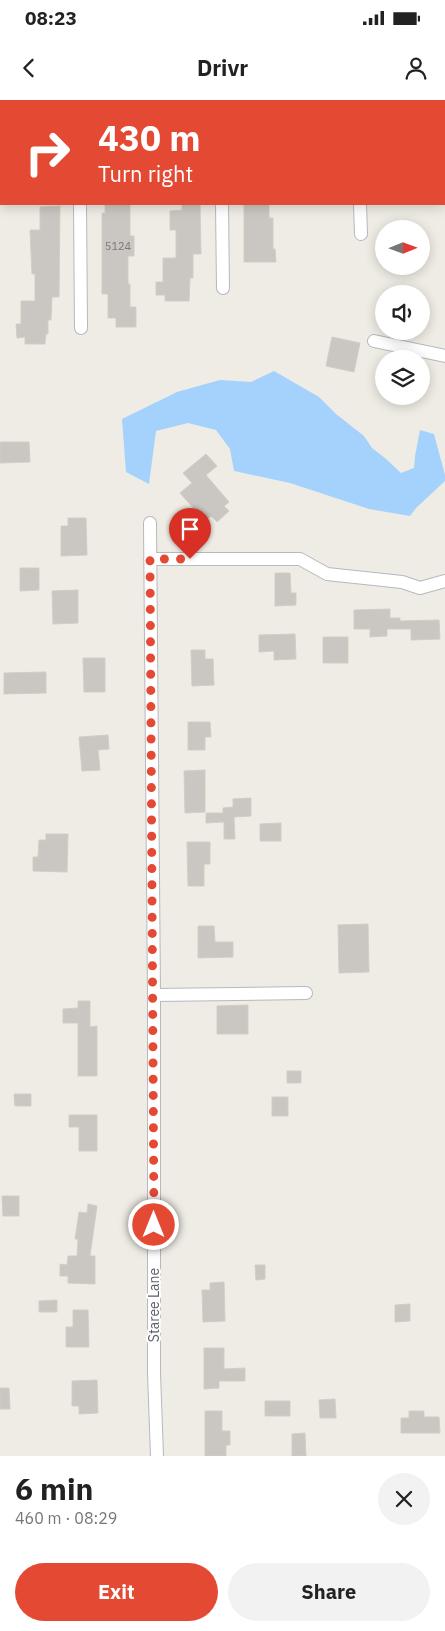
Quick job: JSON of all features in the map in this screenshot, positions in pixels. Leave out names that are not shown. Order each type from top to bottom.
[{"type":"street","points":[[80,205],[81,328]]},
{"type":"street","points":[[222,205],[223,288]]},
{"type":"street","points":[[360,205],[360,234]]},
{"type":"street","points":[[374,342],[445,356]]},
{"type":"street","name":"Staree Lane","points":[[150,523],[154,995],[154,1373],[157,1456]]},
{"type":"street","points":[[150,559],[300,560],[328,574],[402,582],[420,588],[445,582]]},
{"type":"street","points":[[154,995],[306,993]]},
{"type":"water","points":[[274,371],[319,397],[336,414],[364,436],[372,448],[401,473],[414,468],[420,430],[434,434],[445,481],[410,516],[369,509],[290,483],[234,471],[230,449],[216,430],[188,423],[156,431],[149,484],[126,472],[122,419],[177,392],[220,380],[251,382]]},
{"type":"building","points":[[105,205],[130,205],[130,236],[134,236],[134,256],[128,256],[128,284],[130,284],[130,307],[136,307],[136,327],[116,327],[116,318],[108,318],[108,294],[102,294],[102,213],[105,213]]},
{"type":"building","points":[[182,205],[200,205],[201,254],[193,254],[193,278],[190,278],[189,301],[165,301],[165,295],[156,295],[156,282],[163,282],[163,258],[176,258],[176,230],[170,230],[170,211],[182,210]]},
{"type":"building","points":[[244,205],[269,205],[269,218],[273,218],[273,249],[275,249],[276,262],[244,262]]},
{"type":"building","points":[[60,206],[59,297],[52,297],[51,320],[48,320],[48,334],[46,334],[45,344],[25,344],[25,337],[17,338],[16,324],[21,324],[21,301],[35,301],[35,274],[32,274],[30,230],[40,230],[40,207]]},
{"type":"building","points":[[332,337],[360,343],[354,372],[326,366]]},
{"type":"building","points":[[0,442],[29,442],[30,462],[0,463]]},
{"type":"building","points":[[206,454],[217,466],[206,475],[229,502],[224,506],[229,511],[217,522],[211,516],[205,521],[180,493],[192,483],[183,473]]},
{"type":"building","points":[[68,518],[86,518],[87,555],[61,556],[61,526],[68,526]]},
{"type":"building","points":[[20,568],[39,568],[39,590],[20,591]]},
{"type":"building","points":[[275,573],[290,573],[291,593],[296,593],[296,605],[275,606]]},
{"type":"building","points":[[78,590],[78,623],[53,624],[52,591]]},
{"type":"building","points":[[390,609],[390,618],[400,618],[400,621],[439,620],[440,639],[411,640],[411,629],[387,629],[387,636],[370,637],[370,629],[354,629],[354,610]]},
{"type":"building","points":[[295,634],[296,659],[274,660],[274,651],[259,652],[259,635]]},
{"type":"building","points":[[323,637],[348,637],[348,663],[323,663]]},
{"type":"building","points":[[191,650],[205,650],[205,659],[213,659],[214,685],[192,686]]},
{"type":"building","points":[[83,658],[105,658],[105,692],[84,692]]},
{"type":"building","points":[[46,672],[46,693],[4,694],[4,673]]},
{"type":"building","points":[[188,722],[210,722],[211,737],[205,737],[205,750],[188,750]]},
{"type":"building","points":[[108,735],[109,749],[98,750],[100,770],[82,771],[79,737]]},
{"type":"building","points":[[205,770],[205,812],[185,813],[184,771]]},
{"type":"building","points":[[251,798],[251,816],[234,817],[235,839],[224,839],[224,822],[206,823],[206,813],[223,813],[223,808],[233,807],[233,799]]},
{"type":"building","points":[[281,823],[281,841],[260,841],[260,824]]},
{"type":"building","points":[[46,834],[68,834],[67,872],[33,871],[33,857],[38,857],[39,840],[46,840]]},
{"type":"building","points":[[187,842],[210,842],[210,864],[204,864],[204,886],[188,886]]},
{"type":"building","points":[[368,924],[369,972],[339,973],[338,925]]},
{"type":"building","points":[[198,926],[214,926],[215,942],[233,942],[233,957],[198,958]]},
{"type":"building","points":[[78,1001],[90,1001],[90,1027],[97,1026],[97,1076],[78,1076],[78,1023],[63,1023],[63,1009],[78,1008]]},
{"type":"building","points":[[248,1005],[248,1034],[217,1034],[217,1006]]},
{"type":"building","points":[[287,1071],[301,1071],[301,1083],[287,1083]]},
{"type":"building","points":[[14,1094],[31,1094],[31,1106],[15,1106]]},
{"type":"building","points":[[272,1097],[288,1097],[288,1116],[272,1116]]},
{"type":"building","points":[[69,1115],[97,1115],[97,1151],[79,1151],[79,1127],[69,1127]]},
{"type":"building","points":[[2,1196],[19,1196],[19,1216],[3,1216]]},
{"type":"building","points":[[88,1204],[97,1206],[90,1256],[95,1256],[95,1284],[68,1283],[68,1276],[60,1276],[60,1264],[67,1265],[68,1256],[77,1256],[78,1239],[75,1239],[79,1212],[87,1213]]},
{"type":"building","points":[[255,1265],[265,1265],[265,1279],[256,1280]]},
{"type":"building","points":[[224,1282],[225,1321],[203,1322],[202,1290],[210,1290],[210,1283]]},
{"type":"building","points":[[57,1300],[57,1312],[39,1312],[39,1301]]},
{"type":"building","points":[[410,1304],[410,1321],[395,1322],[395,1305]]},
{"type":"building","points":[[73,1310],[88,1310],[89,1347],[66,1347],[66,1327],[73,1327]]},
{"type":"building","points":[[204,1348],[224,1348],[224,1369],[245,1368],[245,1381],[219,1381],[219,1388],[204,1389]]},
{"type":"building","points":[[97,1380],[98,1413],[79,1414],[79,1406],[72,1406],[72,1381]]},
{"type":"building","points":[[0,1388],[9,1388],[10,1409],[0,1409]]},
{"type":"building","points":[[335,1399],[336,1418],[320,1418],[319,1400]]},
{"type":"building","points":[[265,1401],[290,1401],[290,1416],[265,1416]]},
{"type":"building","points":[[205,1411],[222,1411],[222,1431],[230,1431],[230,1445],[226,1445],[226,1456],[205,1456]]},
{"type":"building","points":[[409,1411],[424,1411],[424,1417],[439,1417],[440,1433],[401,1433],[401,1418],[409,1418]]},
{"type":"building","points":[[305,1433],[306,1456],[292,1456],[292,1434]]},
{"type":"route","points":[[154,1225],[150,559],[190,559]]}]
